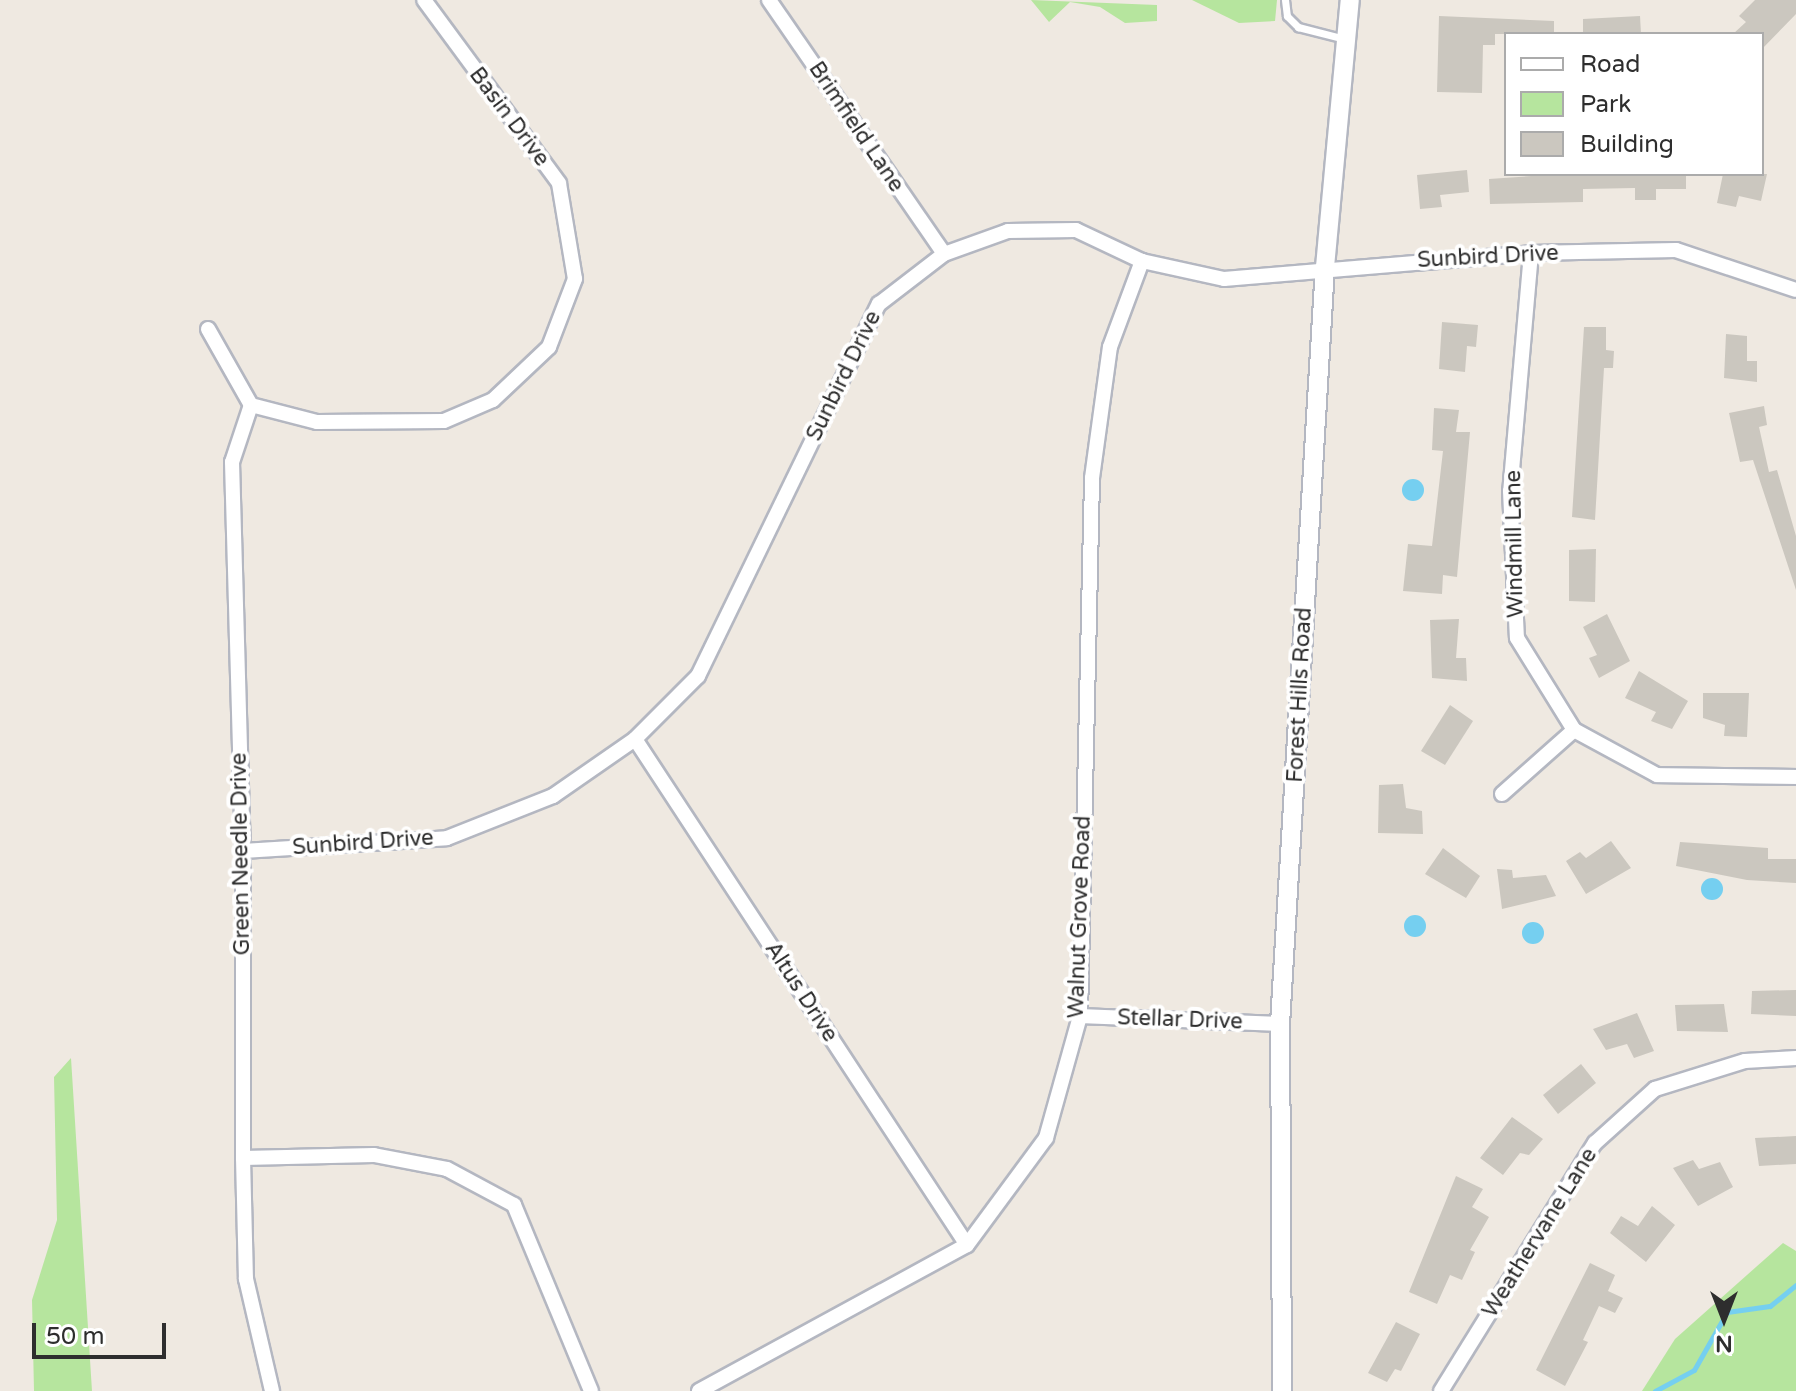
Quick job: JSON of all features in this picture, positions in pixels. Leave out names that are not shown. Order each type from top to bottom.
[{"type":"street","name":"Basin Drive","points":[[251,405],[317,422],[444,421],[493,400],[549,347],[575,279],[559,183],[424,0]]},
{"type":"street","name":"Brimfield Lane","points":[[769,0],[944,254]]},
{"type":"street","name":"Forest Hills Road","points":[[1282,1391],[1280,1024],[1325,267],[1350,0]]},
{"type":"street","name":"Sunbird Drive","points":[[243,851],[447,838],[553,796],[635,739],[698,676],[879,304],[944,254],[1008,231],[1076,230],[1142,261],[1224,279],[1325,267],[1531,253],[1676,250],[1796,288]]},
{"type":"street","name":"Windmill Lane","points":[[1531,253],[1510,491],[1517,638],[1574,730],[1657,775],[1796,777]]},
{"type":"street","name":"Walnut Grove Road","points":[[699,1391],[967,1245],[1046,1138],[1080,1016],[1092,478],[1110,347],[1142,261]]},
{"type":"street","points":[[208,329],[251,405]]},
{"type":"street","name":"Green Needle Drive","points":[[251,405],[232,462],[243,851],[243,1158],[246,1279],[272,1391]]},
{"type":"street","points":[[1502,794],[1574,730]]},
{"type":"street","name":"Altus Drive","points":[[635,739],[967,1245]]},
{"type":"street","name":"Stellar Drive","points":[[1080,1016],[1280,1024]]},
{"type":"street","name":"Weathervane Lane","points":[[1441,1391],[1595,1143],[1655,1089],[1745,1061],[1796,1058]]},
{"type":"street","points":[[243,1158],[374,1155],[447,1169],[514,1205],[591,1391]]},
{"type":"lane","points":[[1285,0],[1287,16],[1298,27],[1347,39]]},
{"type":"green space","points":[[1031,0],[1157,5],[1157,21],[1125,23],[1100,7],[1070,2],[1049,22]]},
{"type":"green space","points":[[1192,0],[1277,0],[1275,21],[1239,23]]},
{"type":"green space","points":[[71,1058],[92,1391],[34,1391],[32,1300],[57,1220],[54,1077]]},
{"type":"green space","points":[[1783,1243],[1796,1251],[1796,1391],[1642,1391],[1675,1339]]},
{"type":"water","points":[[1413,479],[1421,482],[1424,490],[1421,498],[1413,501],[1405,498],[1402,490],[1405,482]]},
{"type":"water","points":[[1712,878],[1720,881],[1723,889],[1720,897],[1712,900],[1704,897],[1701,889],[1704,881]]},
{"type":"water","points":[[1415,915],[1423,918],[1426,926],[1423,934],[1415,937],[1407,934],[1404,926],[1407,918]]},
{"type":"water","points":[[1533,922],[1541,925],[1544,933],[1541,941],[1533,944],[1525,941],[1522,933],[1525,925]]},
{"type":"building","points":[[1755,0],[1796,0],[1796,14],[1764,47],[1764,32],[1735,32],[1746,22],[1739,16]]},
{"type":"building","points":[[1439,16],[1554,21],[1554,32],[1504,32],[1495,34],[1495,45],[1483,45],[1482,93],[1437,92]]},
{"type":"building","points":[[1640,16],[1641,32],[1583,32],[1583,19]]},
{"type":"building","points":[[1467,170],[1469,192],[1440,195],[1442,207],[1420,209],[1417,175]]},
{"type":"building","points":[[1767,174],[1761,201],[1739,196],[1736,207],[1717,203],[1723,176]]},
{"type":"building","points":[[1686,176],[1686,189],[1656,189],[1656,200],[1635,200],[1635,188],[1583,189],[1583,202],[1490,204],[1489,179]]},
{"type":"building","points":[[1442,322],[1478,325],[1476,347],[1467,346],[1465,372],[1439,369]]},
{"type":"building","points":[[1584,327],[1606,327],[1606,350],[1614,351],[1613,368],[1604,368],[1595,520],[1572,517]]},
{"type":"building","points":[[1726,334],[1747,336],[1747,361],[1757,361],[1757,382],[1724,378]]},
{"type":"building","points":[[1764,406],[1767,425],[1759,427],[1769,472],[1777,470],[1796,536],[1796,590],[1753,460],[1740,462],[1729,413]]},
{"type":"building","points":[[1434,408],[1459,410],[1456,432],[1470,432],[1457,577],[1443,575],[1442,594],[1403,591],[1408,544],[1432,546],[1443,451],[1432,450]]},
{"type":"building","points":[[1596,549],[1595,602],[1569,601],[1569,550]]},
{"type":"building","points":[[1607,614],[1630,661],[1599,678],[1589,658],[1597,655],[1583,627]]},
{"type":"building","points":[[1459,619],[1456,658],[1466,658],[1467,681],[1432,678],[1430,620]]},
{"type":"building","points":[[1639,671],[1688,701],[1672,729],[1651,721],[1656,712],[1625,698]]},
{"type":"building","points":[[1703,693],[1749,693],[1747,737],[1724,736],[1725,725],[1703,718]]},
{"type":"building","points":[[1450,705],[1473,721],[1445,765],[1421,751]]},
{"type":"building","points":[[1403,784],[1406,808],[1422,811],[1423,834],[1378,833],[1379,785]]},
{"type":"building","points":[[1611,841],[1631,868],[1586,894],[1566,861],[1580,852],[1586,858]]},
{"type":"building","points":[[1680,842],[1768,848],[1768,859],[1796,859],[1796,883],[1747,880],[1676,866]]},
{"type":"building","points":[[1443,848],[1480,876],[1466,898],[1425,874]]},
{"type":"building","points":[[1497,869],[1512,870],[1513,878],[1546,875],[1556,896],[1502,909]]},
{"type":"building","points":[[1796,990],[1796,1016],[1751,1014],[1752,991]]},
{"type":"building","points":[[1724,1004],[1728,1032],[1677,1031],[1675,1005]]},
{"type":"building","points":[[1637,1013],[1654,1051],[1634,1058],[1627,1044],[1606,1050],[1593,1029]]},
{"type":"building","points":[[1581,1064],[1596,1083],[1558,1114],[1543,1095]]},
{"type":"building","points":[[1512,1117],[1543,1139],[1529,1155],[1520,1153],[1503,1175],[1480,1158]]},
{"type":"building","points":[[1796,1136],[1796,1164],[1759,1166],[1755,1138]]},
{"type":"building","points":[[1693,1160],[1699,1169],[1720,1162],[1733,1187],[1698,1206],[1673,1168]]},
{"type":"building","points":[[1456,1176],[1483,1189],[1472,1207],[1489,1217],[1470,1250],[1475,1252],[1462,1280],[1450,1275],[1437,1304],[1409,1292]]},
{"type":"building","points":[[1652,1206],[1675,1225],[1646,1262],[1610,1233],[1621,1216],[1638,1226]]},
{"type":"building","points":[[1590,1263],[1615,1275],[1608,1291],[1623,1298],[1615,1313],[1599,1306],[1583,1340],[1588,1342],[1565,1386],[1536,1370]]},
{"type":"building","points":[[1396,1322],[1420,1334],[1401,1371],[1395,1369],[1387,1382],[1368,1373]]},
{"type":"waterway","points":[[1655,1391],[1694,1370],[1727,1312],[1770,1306],[1796,1285]]}]
